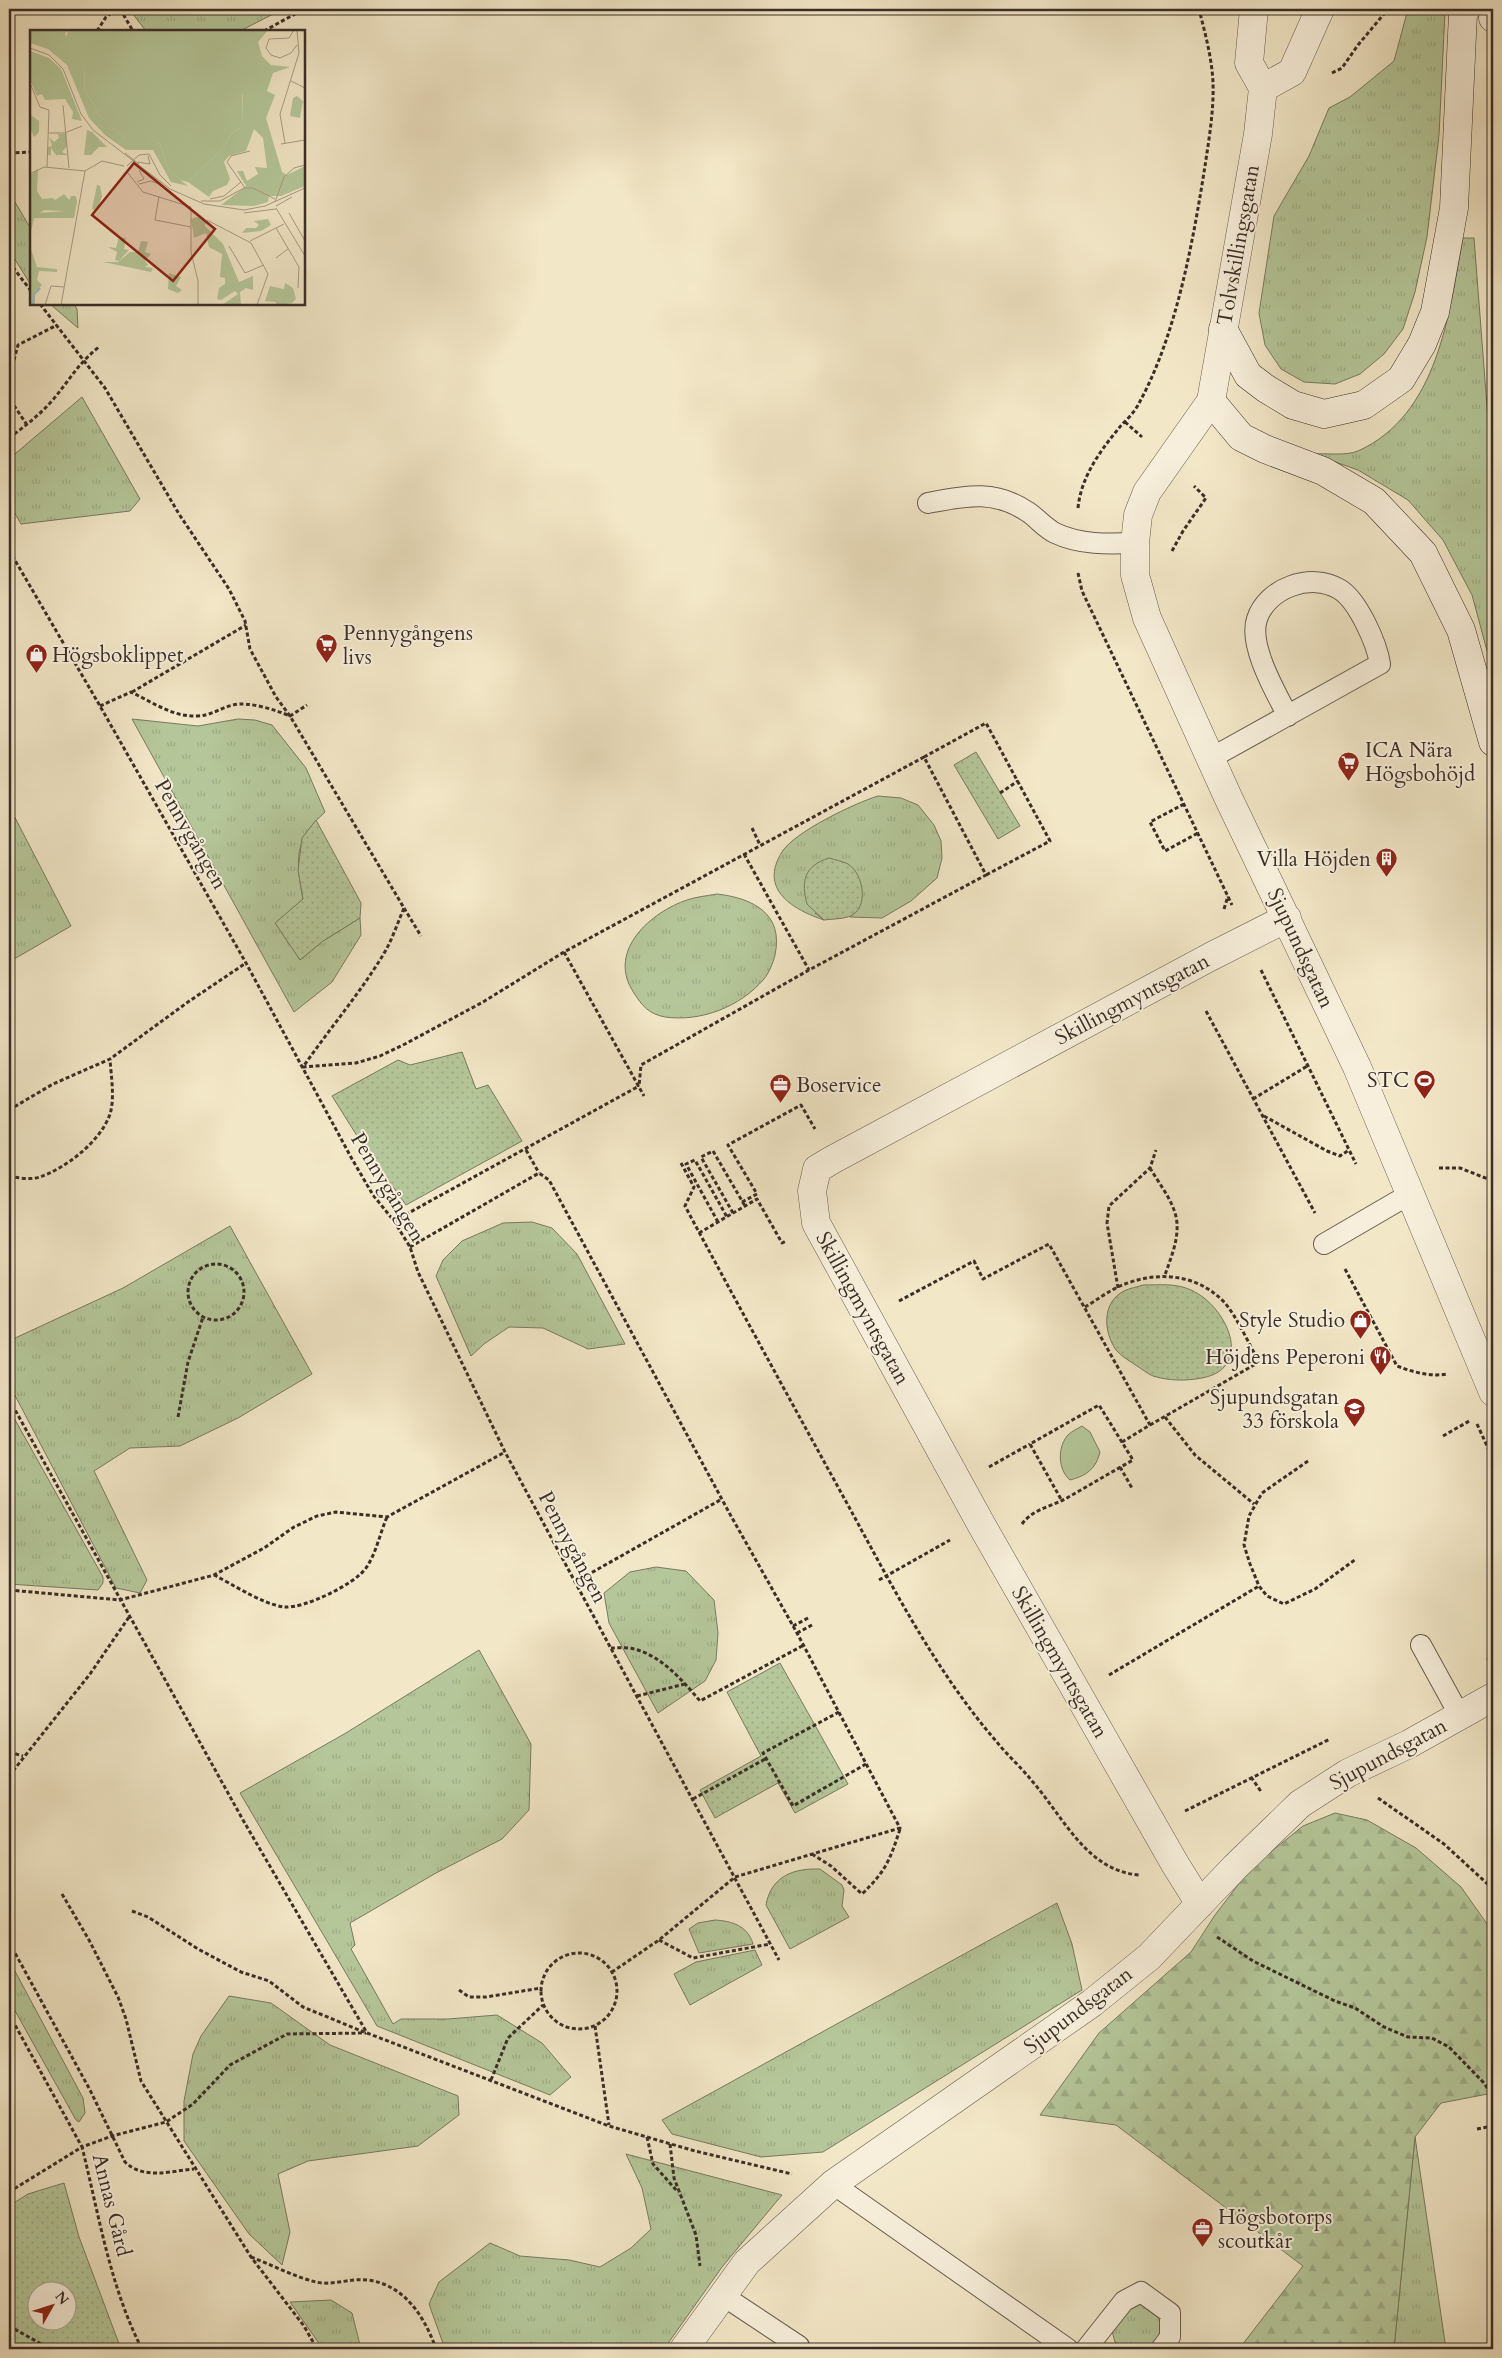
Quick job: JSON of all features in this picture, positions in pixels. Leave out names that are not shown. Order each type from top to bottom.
[{"type":"street","points":[[1254,9],[1249,63],[1264,88],[1292,72],[1320,9]]},
{"type":"street","points":[[1223,329],[1248,375],[1265,388],[1294,405],[1324,414],[1364,404],[1401,378],[1422,344],[1435,312],[1454,208],[1463,14],[1466,9]]},
{"type":"street","points":[[1493,9],[1493,18]]},
{"type":"street","name":"Tolvskillingsgatan","points":[[1211,402],[1258,134],[1264,88]]},
{"type":"street","points":[[1211,402],[1242,437],[1266,449],[1323,471],[1374,502],[1423,553],[1461,630],[1493,742]]},
{"type":"street","name":"Sjupundsgatan","points":[[1211,402],[1147,492],[1138,515],[1135,543],[1135,575],[1147,618],[1357,1067],[1493,1392]]},
{"type":"street","name":"Skillingmyntsgatan","points":[[1194,1910],[1175,1864],[981,1524],[816,1223],[812,1191],[817,1169],[832,1160],[1286,918]]},
{"type":"street","name":"Sjupundsgatan","points":[[684,2349],[747,2262],[833,2184],[1092,2003],[1149,1956],[1300,1804],[1348,1773],[1409,1744],[1493,1697]]},
{"type":"lane","points":[[928,503],[968,495],[1000,499],[1026,511],[1054,533],[1101,544],[1135,543]]},
{"type":"lane","points":[[1211,758],[1288,716],[1380,664],[1378,651],[1356,608],[1339,589],[1319,583],[1300,582],[1285,588],[1269,600],[1256,620],[1257,641],[1266,673],[1288,716]]},
{"type":"lane","points":[[1327,1242],[1410,1194]]},
{"type":"lane","points":[[1421,1645],[1460,1716]]},
{"type":"lane","points":[[833,2184],[1068,2349]]},
{"type":"lane","points":[[1086,2349],[1124,2302],[1141,2292],[1170,2313],[1170,2337],[1161,2349]]},
{"type":"lane","points":[[722,2295],[799,2346]]},
{"type":"path","points":[[98,30],[106,18],[116,9]]},
{"type":"path","points":[[120,9],[132,30]]},
{"type":"path","points":[[266,30],[304,9]]},
{"type":"path","points":[[9,153],[30,152]]},
{"type":"path","points":[[9,262],[30,290]]},
{"type":"path","points":[[41,305],[106,388],[174,506],[229,589],[246,625],[250,649],[276,697],[290,716],[421,936]]},
{"type":"path","points":[[9,379],[18,345],[57,325]]},
{"type":"path","points":[[9,438],[51,402],[84,359],[99,347]]},
{"type":"path","points":[[9,387],[11,401],[26,425]]},
{"type":"path","points":[[1125,422],[1206,498],[1183,531],[1169,557]]},
{"type":"path","name":"Pennygången","points":[[9,550],[246,963],[373,1195],[394,1221],[410,1247],[418,1272],[505,1452],[778,1960]]},
{"type":"path","points":[[100,706],[131,692],[246,625]]},
{"type":"path","points":[[131,692],[165,710],[194,717],[209,715],[234,704],[272,709],[290,716]]},
{"type":"path","points":[[290,716],[307,705]]},
{"type":"path","points":[[303,1067],[356,1063],[380,1056],[483,1002],[564,952],[986,723],[1050,841],[809,970],[641,1065],[638,1086]]},
{"type":"path","points":[[924,756],[986,875]]},
{"type":"path","points":[[1000,792],[1018,781]]},
{"type":"path","points":[[1184,804],[1150,822],[1165,852],[1198,833]]},
{"type":"path","points":[[752,828],[760,845]]},
{"type":"path","points":[[744,854],[809,970]]},
{"type":"path","points":[[303,1067],[370,976],[387,948],[404,908]]},
{"type":"path","points":[[564,952],[644,1096]]},
{"type":"path","points":[[9,1110],[53,1084],[110,1060],[188,1002],[246,963]]},
{"type":"path","points":[[1206,1011],[1327,1242],[1397,1366],[1410,1371],[1438,1376]]},
{"type":"path","points":[[9,1176],[38,1178],[54,1171],[86,1147],[100,1132],[110,1113],[110,1060]]},
{"type":"path","points":[[1253,1099],[1309,1065]]},
{"type":"path","points":[[394,1221],[638,1086]]},
{"type":"path","points":[[742,1202],[757,1194],[728,1145],[801,1105]]},
{"type":"path","points":[[1262,1115],[1327,1151],[1340,1156],[1349,1150]]},
{"type":"path","points":[[526,1149],[539,1173],[548,1180],[573,1222],[722,1499],[797,1633],[900,1828],[891,1857],[881,1875],[862,1894],[831,1866],[812,1854]]},
{"type":"path","points":[[1118,1288],[1106,1223],[1109,1206],[1150,1168],[1156,1150]]},
{"type":"path","points":[[733,1213],[701,1157],[713,1151],[745,1206]]},
{"type":"path","points":[[718,1222],[686,1164],[694,1160],[726,1217]]},
{"type":"path","points":[[681,1163],[694,1187],[685,1206],[887,1575],[942,1667],[995,1741],[1033,1781],[1081,1844],[1097,1859],[1124,1873],[1156,1876],[1175,1864]]},
{"type":"path","points":[[1150,1168],[1176,1215],[1178,1224],[1165,1275]]},
{"type":"path","points":[[1431,1168],[1460,1168],[1493,1181]]},
{"type":"path","points":[[410,1247],[539,1173]]},
{"type":"path","points":[[699,1233],[757,1199],[765,1213]]},
{"type":"path","points":[[895,1304],[974,1262],[983,1279],[1049,1244],[1150,1426],[1146,1428]]},
{"type":"path","points":[[212,1263],[230,1267],[242,1280],[244,1298],[240,1307],[226,1319],[216,1320],[203,1316],[192,1306],[188,1298],[190,1280],[196,1272],[212,1263]]},
{"type":"path","points":[[1085,1307],[1118,1288],[1144,1278],[1165,1275],[1201,1284],[1224,1303],[1259,1362],[1122,1442]]},
{"type":"path","points":[[178,1417],[188,1362],[203,1316]]},
{"type":"path","points":[[9,1399],[129,1617],[366,2033]]},
{"type":"path","points":[[984,1470],[1099,1404],[1132,1460],[1062,1500],[1044,1506],[1026,1518],[1021,1526]]},
{"type":"path","points":[[1165,1417],[1195,1455],[1254,1504]]},
{"type":"path","points":[[1443,1436],[1474,1418]]},
{"type":"path","points":[[1030,1444],[1062,1500]]},
{"type":"path","points":[[9,1590],[120,1600],[214,1575],[264,1548],[294,1527],[317,1516],[336,1512],[386,1518],[505,1452]]},
{"type":"path","points":[[1308,1462],[1262,1493],[1254,1504],[1249,1516],[1244,1545],[1259,1586],[1267,1596],[1284,1604],[1316,1589],[1356,1559]]},
{"type":"path","points":[[1120,1467],[1132,1488]]},
{"type":"path","points":[[575,1582],[722,1499]]},
{"type":"path","points":[[214,1575],[271,1603],[285,1607],[301,1605],[350,1583],[366,1568],[386,1518]]},
{"type":"path","points":[[878,1580],[945,1543]]},
{"type":"path","points":[[1107,1676],[1259,1586]]},
{"type":"path","points":[[9,1776],[90,1674],[129,1617]]},
{"type":"path","points":[[793,1626],[810,1617]]},
{"type":"path","points":[[797,1633],[814,1624]]},
{"type":"path","points":[[610,1648],[633,1648],[654,1658],[678,1674],[700,1701],[804,1646]]},
{"type":"path","points":[[637,1696],[685,1684]]},
{"type":"path","points":[[839,1712],[763,1753],[793,1806],[866,1764]]},
{"type":"path","points":[[1178,1815],[1251,1777],[1338,1736]]},
{"type":"path","points":[[9,1752],[23,1756]]},
{"type":"path","points":[[693,1799],[767,1758]]},
{"type":"path","points":[[1348,1773],[1393,1810],[1444,1844],[1493,1889]]},
{"type":"path","points":[[612,1972],[659,1940],[735,1877],[900,1828]]},
{"type":"path","points":[[62,1894],[89,1940],[118,1997],[126,2018],[141,2081],[250,2257],[304,2326],[317,2349]]},
{"type":"path","points":[[1194,1910],[1253,1961],[1335,2001],[1356,2008],[1384,2027],[1408,2038],[1432,2038],[1449,2047],[1485,2084],[1492,2097]]},
{"type":"path","points":[[132,1911],[148,1917],[198,1949],[241,1972],[270,1981],[303,2007],[366,2033],[609,2126],[670,2144],[833,2184]]},
{"type":"path","points":[[659,1940],[693,1958],[770,1944]]},
{"type":"path","points":[[9,1942],[90,2090],[125,2162],[133,2169],[150,2173],[194,2169]]},
{"type":"path","points":[[583,1953],[595,1956],[605,1963],[612,1972],[616,1984],[615,2002],[605,2019],[595,2026],[583,2029],[570,2028],[550,2016],[543,2005],[541,1988],[544,1976],[551,1965],[560,1958],[571,1954],[583,1953]]},
{"type":"path","points":[[459,1990],[469,1997],[486,1997],[541,1988]]},
{"type":"path","points":[[491,2080],[508,2038],[543,2005]]},
{"type":"path","points":[[9,2014],[82,2147],[112,2136],[166,2122],[193,2104],[230,2065],[287,2034],[366,2033]]},
{"type":"path","points":[[595,2026],[609,2126]]},
{"type":"path","points":[[1477,2129],[1493,2126]]},
{"type":"path","points":[[647,2137],[653,2164],[679,2193]]},
{"type":"path","points":[[670,2144],[674,2178],[696,2235],[705,2320]]},
{"type":"path","name":"Annas Gård","points":[[9,2192],[82,2147],[116,2284],[131,2327],[142,2349]]},
{"type":"path","points":[[250,2257],[318,2282],[367,2280],[396,2289],[414,2306],[428,2327],[436,2349]]},
{"type":"path","points":[[9,2326],[43,2345],[65,2349]]},
{"type":"path","points":[[31,2349],[43,2345]]},
{"type":"green space","points":[[129,9],[283,9],[242,30],[145,30]]},
{"type":"green space","points":[[1408,9],[1444,9],[1445,12],[1439,135],[1427,237],[1415,292],[1403,329],[1384,354],[1360,374],[1335,384],[1304,382],[1281,369],[1265,345],[1259,313],[1274,216],[1309,156],[1329,108],[1350,97],[1394,61]]},
{"type":"green space","points":[[9,192],[30,227],[30,283],[9,250]]},
{"type":"green space","points":[[1463,238],[1474,238],[1493,484],[1493,673],[1472,595],[1443,540],[1408,500],[1358,470],[1313,454],[1342,454],[1358,451],[1385,435],[1406,413],[1423,388],[1445,329]]},
{"type":"green space","points":[[51,305],[75,305],[77,309],[78,328]]},
{"type":"green space","points":[[82,397],[140,499],[130,511],[21,524],[9,503],[9,459]]},
{"type":"green space","points":[[132,719],[198,726],[238,719],[255,720],[272,725],[306,768],[325,812],[307,832],[299,852],[298,862],[303,899],[276,923],[300,960],[323,941],[360,918],[361,935],[332,982],[294,1012]]},
{"type":"green space","points":[[976,752],[1020,826],[998,839],[954,765]]},
{"type":"green space","points":[[878,796],[901,798],[918,805],[934,825],[941,841],[942,858],[937,878],[911,901],[882,918],[850,917],[858,909],[815,913],[824,920],[791,904],[777,888],[774,877],[776,865],[782,852],[789,844],[812,827],[855,805]]},
{"type":"green space","points":[[9,806],[71,926],[9,962]]},
{"type":"green space","points":[[316,820],[361,903],[360,918],[323,941],[300,960],[275,923],[303,899],[298,870],[302,838]]},
{"type":"green space","points":[[829,858],[846,863],[853,869],[861,883],[862,900],[860,907],[848,917],[824,920],[807,904],[804,888],[806,875],[809,870],[814,865]]},
{"type":"green space","points":[[717,894],[742,899],[762,910],[770,918],[775,928],[777,940],[775,955],[768,974],[754,989],[732,1005],[706,1015],[679,1018],[659,1016],[650,1012],[637,998],[627,978],[625,964],[628,950],[635,937],[645,926],[670,907],[688,900]]},
{"type":"green space","points":[[462,1052],[476,1089],[488,1085],[522,1141],[406,1205],[359,1139],[332,1096],[398,1060],[410,1065]]},
{"type":"green space","points":[[532,1222],[552,1228],[577,1254],[625,1344],[588,1349],[543,1328],[509,1327],[484,1344],[471,1356],[436,1276],[443,1260],[462,1241],[503,1223]]},
{"type":"green space","points":[[230,1226],[312,1374],[238,1418],[180,1446],[130,1448],[94,1471],[147,1580],[140,1593],[116,1588],[9,1384],[9,1332],[13,1339],[123,1288]]},
{"type":"green space","points":[[1143,1285],[1179,1286],[1191,1290],[1204,1298],[1215,1309],[1224,1322],[1230,1336],[1231,1350],[1228,1362],[1218,1372],[1190,1380],[1159,1378],[1147,1373],[1116,1350],[1107,1326],[1108,1309],[1117,1296],[1126,1290]]},
{"type":"green space","points":[[9,1409],[103,1577],[103,1583],[98,1590],[9,1584]]},
{"type":"green space","points":[[1082,1426],[1090,1432],[1100,1452],[1096,1463],[1090,1471],[1070,1480],[1061,1465],[1062,1446],[1068,1435]]},
{"type":"green space","points":[[656,1567],[686,1571],[714,1600],[718,1633],[716,1660],[705,1681],[658,1713],[609,1623],[604,1593],[630,1572]]},
{"type":"green space","points":[[479,1650],[531,1744],[529,1810],[502,1839],[436,1873],[350,1923],[355,1945],[351,1949],[393,2024],[401,2019],[448,2019],[497,2015],[542,2043],[571,2077],[550,2095],[377,2026],[240,1793],[346,1733]]},
{"type":"green space","points":[[780,1663],[848,1784],[795,1813],[778,1783],[715,1818],[700,1790],[761,1756],[727,1692]]},
{"type":"green space","points":[[1335,1813],[1367,1820],[1416,1848],[1461,1887],[1492,1931],[1493,2093],[1441,2103],[1415,2137],[1394,2349],[1239,2349],[1303,2266],[1116,2125],[1040,2115],[1099,2033],[1191,1952],[1215,1915],[1251,1868],[1303,1826]]},
{"type":"green space","points":[[820,1869],[842,1885],[844,1890],[842,1906],[849,1917],[790,1949],[766,1905],[769,1895],[778,1881],[785,1876],[801,1870]]},
{"type":"green space","points":[[1057,1903],[1072,1944],[1082,1990],[823,2152],[761,2157],[672,2134],[662,2120]]},
{"type":"green space","points":[[715,1920],[733,1923],[743,1929],[751,1938],[753,1944],[699,1953],[689,1929],[698,1923]]},
{"type":"green space","points":[[755,1950],[762,1965],[690,2005],[674,1974],[696,1962]]},
{"type":"green space","points":[[9,1960],[83,2098],[85,2113],[79,2122],[76,2120],[9,2000]]},
{"type":"green space","points":[[229,1996],[271,2003],[330,2045],[458,2096],[459,2115],[418,2146],[308,2161],[278,2174],[290,2232],[282,2265],[249,2234],[184,2141],[184,2101],[193,2054],[201,2036]]},
{"type":"green space","points":[[1415,2137],[1446,2349],[1394,2349]]},
{"type":"green space","points":[[626,2154],[782,2195],[722,2267],[664,2349],[445,2349],[429,2304],[439,2282],[490,2243],[520,2256],[569,2260],[600,2267],[631,2248],[651,2229],[642,2188]]},
{"type":"green space","points":[[64,2183],[79,2237],[121,2349],[9,2349],[9,2206],[28,2194]]},
{"type":"green space","points":[[331,2300],[352,2313],[361,2349],[323,2349],[290,2302]]},
{"type":"green space","points":[[1145,2301],[1165,2315],[1165,2330],[1152,2349],[1127,2349],[1115,2342],[1112,2331],[1127,2308]]},
{"type":"place","name":"Pennygångens livs","points":[[327,664]]},
{"type":"place","name":"Högsboklippet","points":[[36,674]]},
{"type":"place","name":"ICA Nära Högsbohöjd","points":[[1349,781]]},
{"type":"place","name":"Villa Höjden","points":[[1387,878]]},
{"type":"place","name":"STC","points":[[1425,1099]]},
{"type":"place","name":"Boservice","points":[[780,1104]]},
{"type":"place","name":"Style Studio","points":[[1361,1339]]},
{"type":"place","name":"Höjdens Peperoni","points":[[1381,1376]]},
{"type":"place","name":"Sjupundsgatan 33 förskola","points":[[1355,1428]]},
{"type":"place","name":"Högsbotorps scoutkår","points":[[1202,2248]]}]
